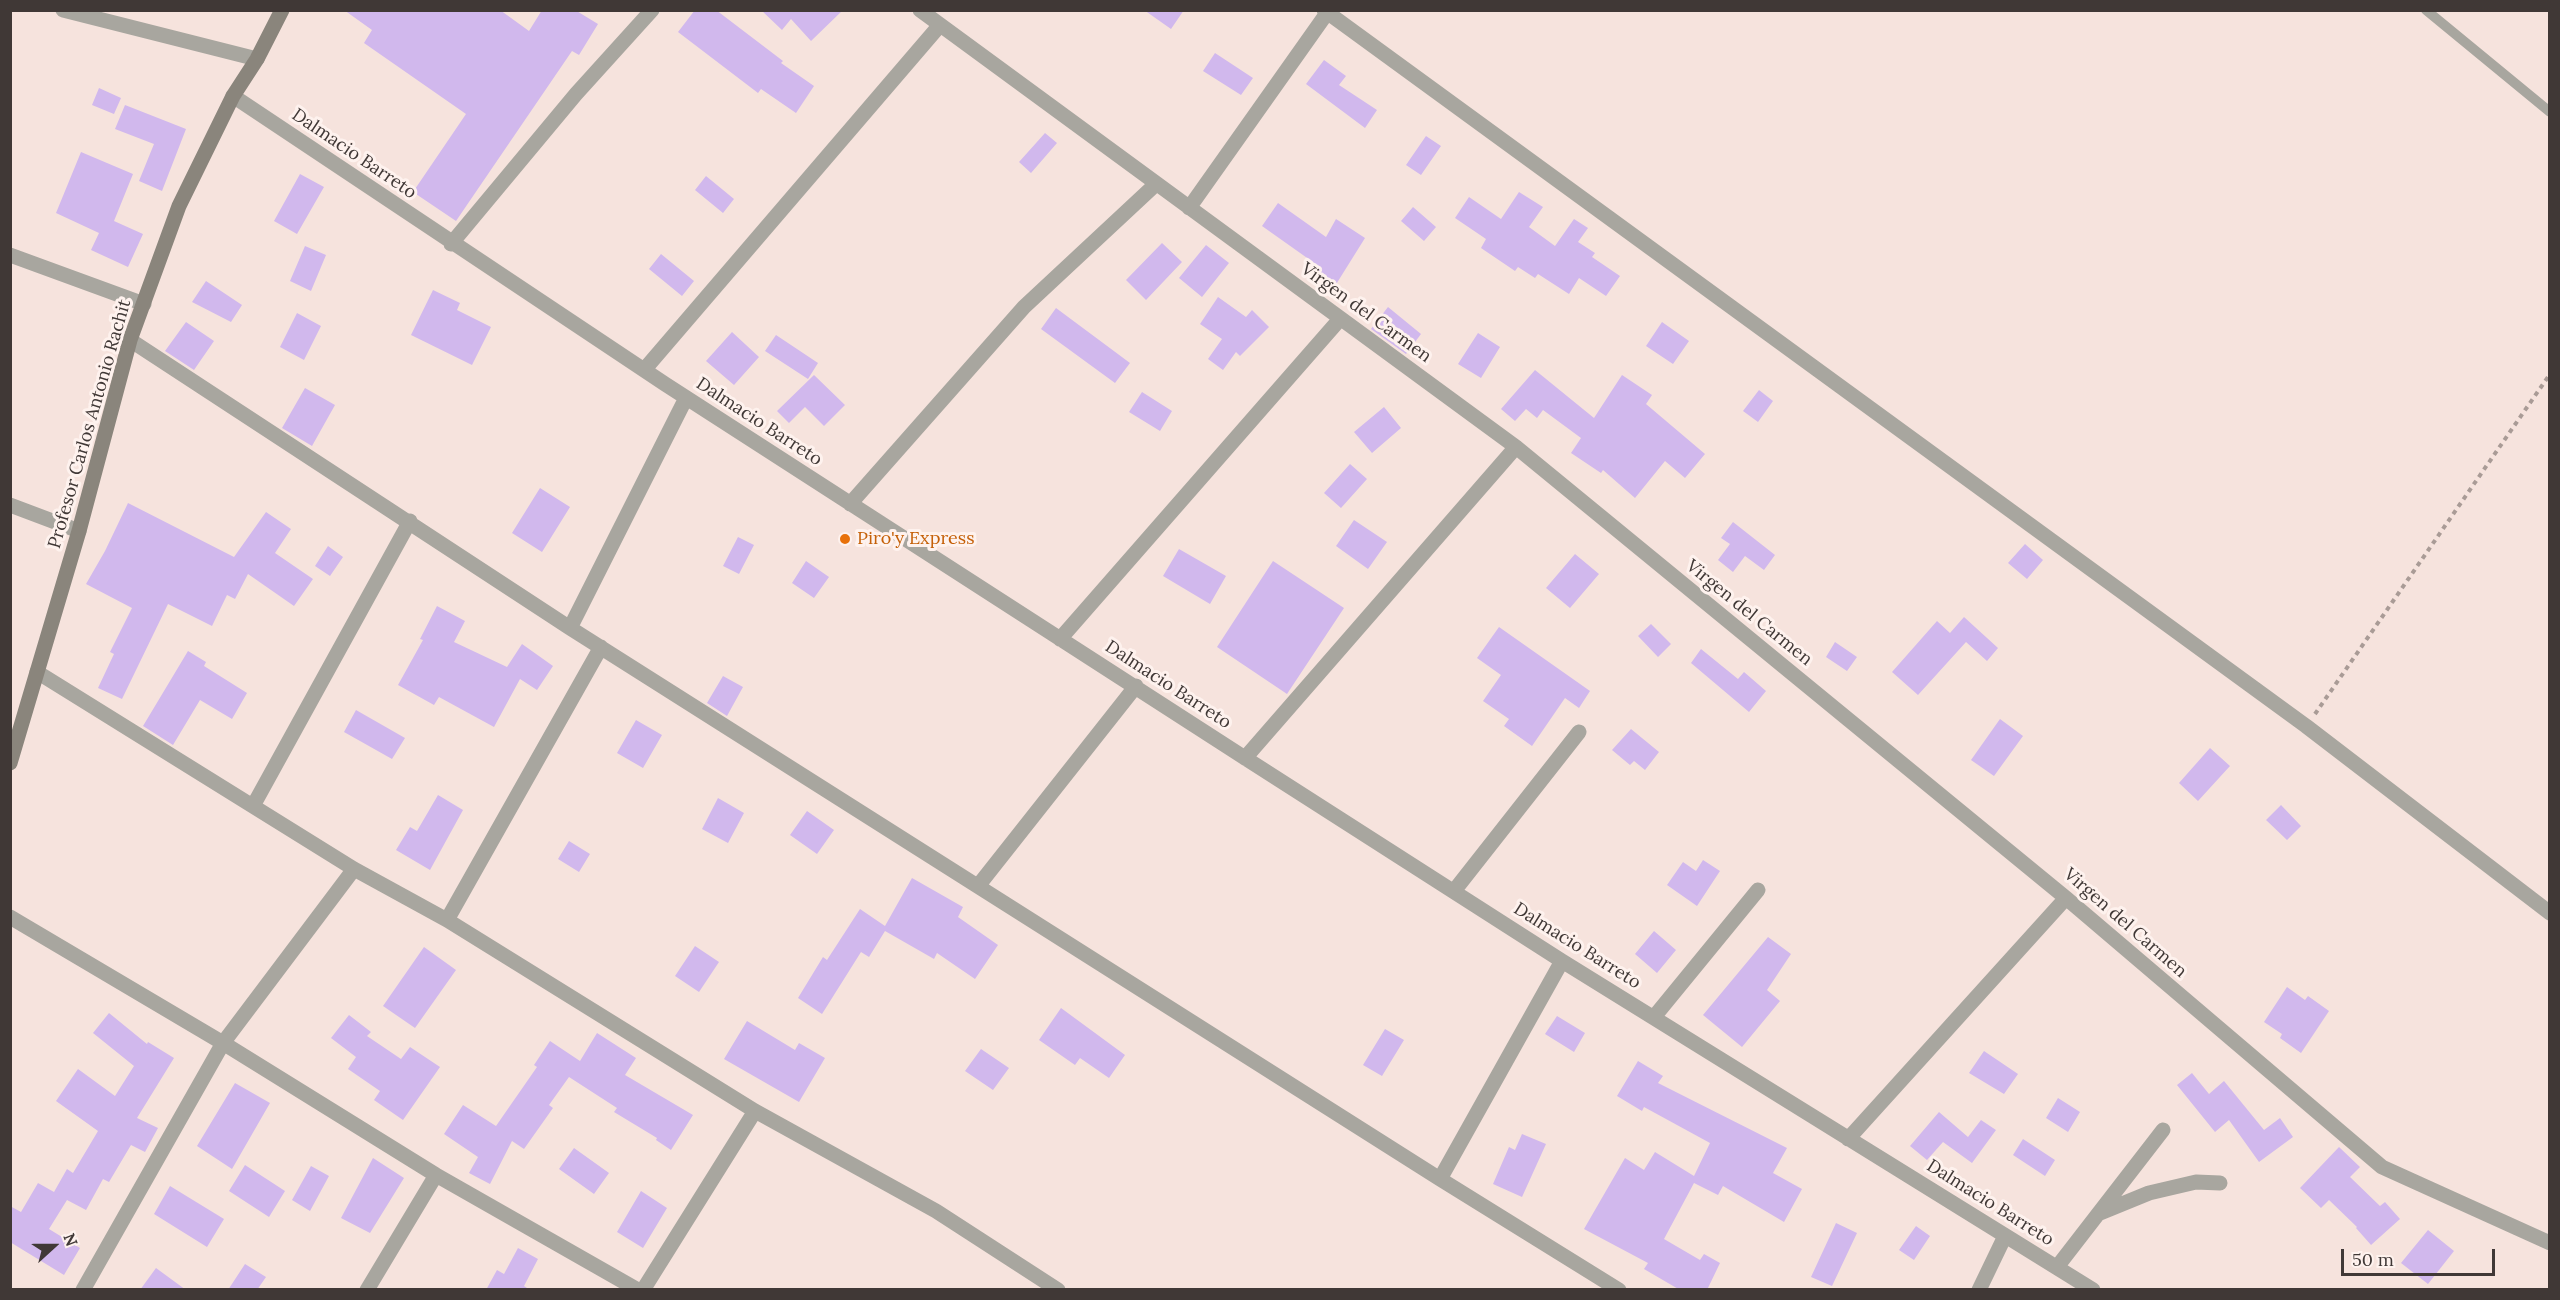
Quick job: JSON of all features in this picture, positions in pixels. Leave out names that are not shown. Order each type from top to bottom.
[{"type":"main road","name":"Profesor Carlos Antonio Rachit","points":[[11,760],[79,531],[130,340],[179,206],[233,96],[282,10]]},
{"type":"street","points":[[63,10],[256,59]]},
{"type":"street","points":[[451,244],[576,94],[652,10]]},
{"type":"street","name":"Virgen del Carmen","points":[[921,10],[1515,447],[2066,898],[2382,1167],[2550,1243]]},
{"type":"street","points":[[1189,207],[1325,12],[2306,726],[2550,913]]},
{"type":"street","points":[[644,370],[940,25]]},
{"type":"street","name":"Dalmacio Barreto","points":[[233,96],[451,244],[686,398],[1245,758],[1562,961],[2093,1290]]},
{"type":"street","points":[[850,504],[1024,307],[1156,184]]},
{"type":"street","points":[[10,255],[144,304]]},
{"type":"street","points":[[1060,639],[1340,319]]},
{"type":"street","points":[[130,340],[410,521],[570,628],[1619,1290]]},
{"type":"street","points":[[570,628],[686,398]]},
{"type":"street","points":[[1245,758],[1515,447]]},
{"type":"street","points":[[10,505],[79,531]]},
{"type":"street","points":[[253,806],[410,521]]},
{"type":"street","points":[[447,920],[601,647]]},
{"type":"street","points":[[37,672],[354,869],[447,920],[755,1111],[936,1211],[1058,1290]]},
{"type":"street","points":[[978,886],[1136,686]]},
{"type":"street","points":[[1454,891],[1579,732]]},
{"type":"street","points":[[83,1290],[223,1043],[354,869]]},
{"type":"street","points":[[1654,1017],[1758,890]]},
{"type":"street","points":[[1848,1139],[2066,898]]},
{"type":"street","points":[[10,917],[223,1043],[436,1175],[638,1290]]},
{"type":"street","points":[[1440,1179],[1562,961]]},
{"type":"street","points":[[643,1290],[755,1111]]},
{"type":"street","points":[[2057,1267],[2163,1130]]},
{"type":"street","points":[[367,1290],[436,1175]]},
{"type":"street","points":[[2100,1213],[2149,1193],[2196,1182],[2220,1183]]},
{"type":"street","points":[[1979,1290],[2005,1236]]},
{"type":"lane","points":[[2426,10],[2550,112]]},
{"type":"path","points":[[2306,726],[2550,374]]},
{"type":"building","points":[[344,10],[500,10],[529,31],[542,10],[575,10],[598,24],[579,55],[572,51],[456,221],[413,192],[466,114],[364,43],[372,30]]},
{"type":"building","points":[[695,10],[716,10],[783,61],[781,63],[814,86],[796,113],[761,89],[758,93],[678,32]]},
{"type":"building","points":[[761,10],[843,10],[811,41],[791,19],[782,30]]},
{"type":"building","points":[[1144,10],[1184,10],[1171,29]]},
{"type":"building","points":[[1215,53],[1253,78],[1241,95],[1203,71]]},
{"type":"building","points":[[1324,60],[1346,76],[1339,85],[1377,110],[1365,128],[1306,84]]},
{"type":"building","points":[[99,88],[121,98],[114,114],[92,105]]},
{"type":"building","points":[[125,105],[186,129],[162,191],[139,181],[154,144],[115,129]]},
{"type":"building","points":[[1045,133],[1057,143],[1031,173],[1019,162]]},
{"type":"building","points":[[1426,136],[1441,146],[1421,175],[1406,165]]},
{"type":"building","points":[[81,152],[133,174],[114,221],[143,234],[128,267],[91,250],[99,233],[56,213]]},
{"type":"building","points":[[300,174],[324,187],[297,234],[274,221]]},
{"type":"building","points":[[706,176],[734,199],[723,213],[695,190]]},
{"type":"building","points":[[1519,192],[1543,207],[1529,227],[1555,246],[1574,219],[1588,228],[1578,242],[1595,253],[1592,257],[1620,276],[1606,296],[1579,278],[1569,294],[1538,274],[1535,278],[1518,267],[1515,271],[1481,248],[1486,239],[1455,218],[1469,197],[1501,219]]},
{"type":"building","points":[[1278,203],[1326,237],[1336,219],[1365,238],[1335,286],[1306,267],[1310,260],[1262,226]]},
{"type":"building","points":[[1413,207],[1436,227],[1424,241],[1401,221]]},
{"type":"building","points":[[1162,243],[1182,262],[1146,300],[1126,280]]},
{"type":"building","points":[[1206,245],[1229,263],[1202,297],[1179,278]]},
{"type":"building","points":[[305,246],[326,255],[311,291],[290,281]]},
{"type":"building","points":[[661,254],[694,281],[682,296],[649,269]]},
{"type":"building","points":[[206,281],[242,305],[231,322],[192,302]]},
{"type":"building","points":[[433,290],[460,303],[457,310],[491,327],[472,365],[411,335]]},
{"type":"building","points":[[1218,297],[1246,317],[1252,310],[1269,327],[1240,356],[1236,352],[1223,370],[1208,359],[1222,339],[1200,324]]},
{"type":"building","points":[[1388,307],[1421,334],[1406,354],[1371,329]]},
{"type":"building","points":[[1056,308],[1130,363],[1115,383],[1041,329]]},
{"type":"building","points":[[297,313],[321,326],[304,360],[280,347]]},
{"type":"building","points":[[186,322],[214,341],[194,370],[165,351]]},
{"type":"building","points":[[1662,322],[1689,341],[1673,364],[1646,346]]},
{"type":"building","points":[[732,332],[759,357],[734,385],[706,361]]},
{"type":"building","points":[[1478,333],[1500,347],[1481,378],[1458,364]]},
{"type":"building","points":[[776,335],[818,363],[808,379],[765,351]]},
{"type":"building","points":[[1535,370],[1594,418],[1622,375],[1652,395],[1646,404],[1705,454],[1685,478],[1665,461],[1635,498],[1603,470],[1601,473],[1571,453],[1581,438],[1543,410],[1537,418],[1526,409],[1515,421],[1501,409]]},
{"type":"building","points":[[814,375],[845,405],[824,426],[805,407],[789,423],[777,411]]},
{"type":"building","points":[[305,388],[335,405],[312,446],[282,428]]},
{"type":"building","points":[[1759,390],[1773,401],[1758,422],[1743,411]]},
{"type":"building","points":[[1142,392],[1172,411],[1160,431],[1129,412]]},
{"type":"building","points":[[1384,407],[1401,428],[1372,453],[1354,432]]},
{"type":"building","points":[[1350,464],[1367,479],[1341,508],[1324,493]]},
{"type":"building","points":[[540,488],[570,507],[542,552],[512,533]]},
{"type":"building","points":[[128,503],[234,557],[266,512],[291,529],[275,553],[313,579],[294,606],[248,574],[235,599],[227,595],[212,626],[168,604],[122,699],[98,688],[114,654],[110,652],[132,608],[86,584]]},
{"type":"building","points":[[1354,520],[1387,542],[1368,569],[1336,546]]},
{"type":"building","points":[[1733,522],[1775,555],[1764,570],[1745,556],[1733,572],[1718,560],[1730,544],[1721,538]]},
{"type":"building","points":[[738,537],[754,545],[739,574],[723,566]]},
{"type":"building","points":[[2025,544],[2043,560],[2027,579],[2008,563]]},
{"type":"building","points":[[328,546],[343,557],[330,576],[315,566]]},
{"type":"building","points":[[1179,549],[1226,576],[1210,604],[1163,576]]},
{"type":"building","points":[[1575,554],[1599,574],[1570,608],[1546,588]]},
{"type":"building","points":[[806,561],[829,577],[814,598],[792,583]]},
{"type":"building","points":[[1273,561],[1344,608],[1287,694],[1217,647]]},
{"type":"building","points":[[437,606],[465,621],[454,642],[507,667],[522,644],[553,666],[537,690],[520,679],[494,727],[439,697],[434,705],[398,685],[423,640],[420,639]]},
{"type":"building","points":[[1964,617],[1998,648],[1987,661],[1966,642],[1918,695],[1892,672],[1937,621],[1950,633]]},
{"type":"building","points":[[1651,624],[1671,644],[1658,657],[1638,636]]},
{"type":"building","points":[[1499,627],[1590,691],[1579,708],[1565,698],[1532,746],[1504,726],[1509,719],[1483,701],[1501,675],[1477,658]]},
{"type":"building","points":[[1835,642],[1857,657],[1847,671],[1826,657]]},
{"type":"building","points":[[1701,649],[1738,679],[1744,672],[1766,691],[1749,712],[1691,663]]},
{"type":"building","points":[[188,651],[206,662],[204,666],[247,693],[232,719],[200,700],[173,745],[143,726]]},
{"type":"building","points":[[723,676],[743,687],[727,716],[707,703]]},
{"type":"building","points":[[356,710],[405,738],[392,759],[344,732]]},
{"type":"building","points":[[2000,719],[2023,736],[1994,776],[1971,760]]},
{"type":"building","points":[[636,720],[662,735],[643,768],[617,753]]},
{"type":"building","points":[[1631,729],[1659,752],[1645,770],[1634,761],[1630,765],[1612,750]]},
{"type":"building","points":[[2210,748],[2230,766],[2198,801],[2179,783]]},
{"type":"building","points":[[438,795],[463,810],[430,870],[396,850],[410,827],[417,831]]},
{"type":"building","points":[[718,798],[744,813],[728,843],[702,829]]},
{"type":"building","points":[[2281,805],[2301,826],[2287,840],[2266,820]]},
{"type":"building","points":[[807,811],[834,830],[817,854],[790,835]]},
{"type":"building","points":[[569,841],[590,854],[579,872],[558,859]]},
{"type":"building","points":[[1703,860],[1720,871],[1697,906],[1667,885],[1683,862],[1696,871]]},
{"type":"building","points":[[912,878],[963,907],[958,917],[998,945],[975,979],[937,953],[934,959],[885,931],[869,957],[861,952],[822,1014],[798,998],[823,957],[827,960],[860,909],[885,926]]},
{"type":"building","points":[[1654,931],[1676,950],[1657,973],[1635,954]]},
{"type":"building","points":[[1768,937],[1791,954],[1767,990],[1780,1001],[1742,1047],[1703,1015]]},
{"type":"building","points":[[695,946],[719,962],[699,992],[675,976]]},
{"type":"building","points":[[424,947],[456,970],[415,1028],[383,1006]]},
{"type":"building","points":[[2287,987],[2305,1000],[2308,996],[2329,1011],[2301,1053],[2280,1038],[2282,1034],[2264,1022]]},
{"type":"building","points":[[1061,1008],[1125,1055],[1109,1078],[1080,1058],[1075,1065],[1039,1040]]},
{"type":"building","points":[[109,1013],[147,1044],[148,1042],[174,1058],[137,1118],[158,1128],[145,1152],[131,1145],[109,1182],[103,1179],[86,1210],[67,1200],[49,1229],[80,1248],[64,1275],[10,1242],[10,1206],[21,1212],[38,1183],[54,1192],[67,1169],[73,1173],[98,1131],[56,1101],[78,1069],[115,1096],[134,1066],[93,1033]]},
{"type":"building","points":[[349,1015],[371,1032],[367,1036],[401,1059],[410,1047],[440,1067],[403,1120],[374,1100],[380,1091],[348,1069],[356,1057],[331,1038]]},
{"type":"building","points":[[1557,1016],[1585,1033],[1574,1052],[1545,1034]]},
{"type":"building","points":[[747,1021],[795,1050],[799,1043],[825,1058],[799,1102],[724,1059]]},
{"type":"building","points":[[1385,1029],[1404,1040],[1382,1076],[1363,1065]]},
{"type":"building","points":[[597,1033],[636,1058],[625,1075],[693,1115],[671,1150],[656,1140],[657,1138],[614,1112],[617,1108],[569,1077],[549,1105],[553,1108],[524,1149],[512,1141],[490,1184],[469,1173],[478,1157],[444,1134],[463,1105],[496,1126],[537,1067],[534,1065],[550,1041],[580,1061]]},
{"type":"building","points":[[981,1049],[1009,1068],[993,1090],[965,1071]]},
{"type":"building","points":[[1984,1051],[2018,1074],[2004,1094],[1969,1073]]},
{"type":"building","points":[[1638,1061],[1663,1076],[1658,1083],[1787,1148],[1773,1173],[1802,1189],[1784,1222],[1723,1186],[1718,1195],[1694,1183],[1664,1239],[1700,1260],[1704,1254],[1720,1263],[1707,1290],[1680,1290],[1644,1269],[1648,1263],[1584,1229],[1625,1158],[1644,1170],[1655,1152],[1694,1176],[1710,1143],[1644,1107],[1642,1111],[1617,1096]]},
{"type":"building","points":[[2192,1073],[2209,1094],[2224,1081],[2264,1130],[2280,1118],[2293,1137],[2259,1162],[2229,1120],[2215,1132],[2177,1085]]},
{"type":"building","points":[[235,1083],[270,1103],[232,1169],[197,1146]]},
{"type":"building","points":[[2058,1098],[2080,1112],[2068,1132],[2046,1118]]},
{"type":"building","points":[[1939,1112],[1968,1137],[1981,1120],[1996,1130],[1972,1163],[1943,1142],[1927,1160],[1910,1146]]},
{"type":"building","points":[[1522,1134],[1546,1144],[1522,1197],[1493,1184],[1509,1147],[1515,1150]]},
{"type":"building","points":[[2023,1139],[2055,1160],[2045,1176],[2013,1155]]},
{"type":"building","points":[[2339,1147],[2360,1167],[2350,1177],[2380,1206],[2385,1202],[2400,1219],[2371,1245],[2357,1227],[2329,1200],[2321,1208],[2300,1188]]},
{"type":"building","points":[[574,1148],[609,1173],[594,1194],[559,1169]]},
{"type":"building","points":[[373,1158],[404,1178],[370,1233],[341,1218]]},
{"type":"building","points":[[245,1165],[285,1191],[269,1217],[229,1191]]},
{"type":"building","points":[[311,1166],[329,1176],[310,1211],[292,1200]]},
{"type":"building","points":[[170,1186],[224,1219],[207,1247],[154,1214]]},
{"type":"building","points":[[641,1191],[667,1208],[643,1248],[617,1232]]},
{"type":"building","points":[[1836,1223],[1857,1233],[1832,1286],[1811,1277]]},
{"type":"building","points":[[1916,1226],[1930,1236],[1914,1260],[1899,1250]]},
{"type":"building","points":[[2428,1230],[2454,1251],[2428,1284],[2401,1263]]},
{"type":"building","points":[[518,1248],[538,1259],[524,1286],[530,1290],[486,1290],[497,1270],[504,1274]]},
{"type":"building","points":[[245,1264],[266,1277],[257,1290],[228,1290]]},
{"type":"building","points":[[156,1268],[186,1290],[140,1290]]},
{"type":"place","name":"Piro'y Express","points":[[845,539]]}]
